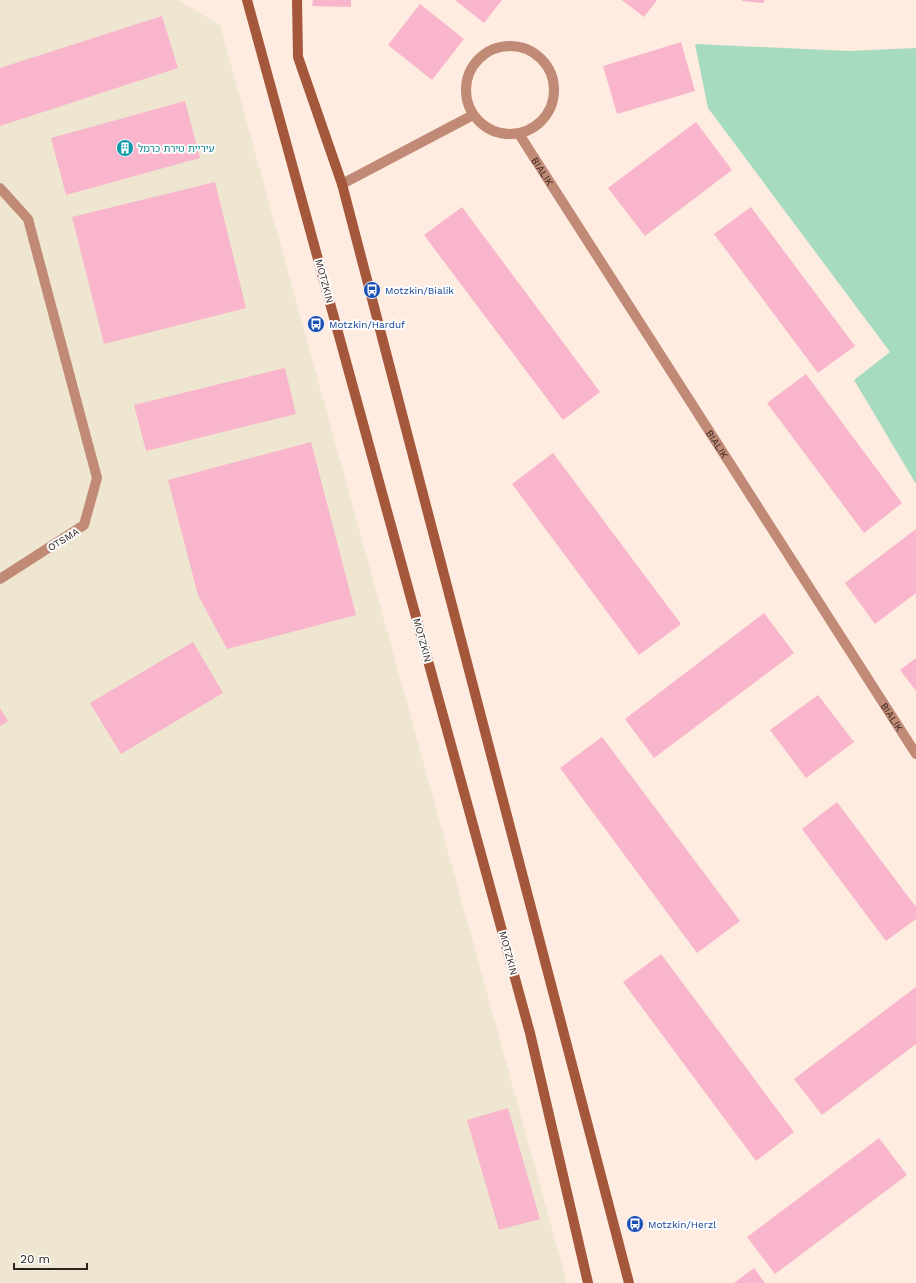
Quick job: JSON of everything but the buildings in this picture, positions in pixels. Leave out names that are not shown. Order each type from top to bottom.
[{"type":"street","name":"MOTZKIN","points":[[248,0],[530,1033],[588,1283]]},
{"type":"street","points":[[297,0],[298,58],[342,184],[629,1283]]},
{"type":"street","points":[[504,46],[519,46],[534,52],[545,62],[552,76],[555,91],[552,106],[545,119],[533,129],[519,134],[506,135],[493,132],[482,125],[472,115],[467,101],[465,86],[469,72],[478,59],[490,50],[504,46]]},
{"type":"street","points":[[342,184],[472,115]]},
{"type":"street","name":"BIALIK","points":[[519,134],[916,754]]},
{"type":"street","name":"OTSMA","points":[[0,188],[28,219],[98,478],[84,525],[0,579]]},
{"type":"shaded area","points":[[0,0],[178,0],[220,25],[567,1283],[0,1283]]},
{"type":"green space","points":[[695,44],[849,51],[916,48],[916,484],[854,380],[890,352],[708,108]]},
{"type":"place","name":"עיריית טירת כרמל","points":[[125,148]]},
{"type":"place","name":"Motzkin/Bialik","points":[[372,290]]},
{"type":"place","name":"Motzkin/Harduf","points":[[316,324]]},
{"type":"place","name":"Motzkin/Herzl","points":[[635,1224]]}]
